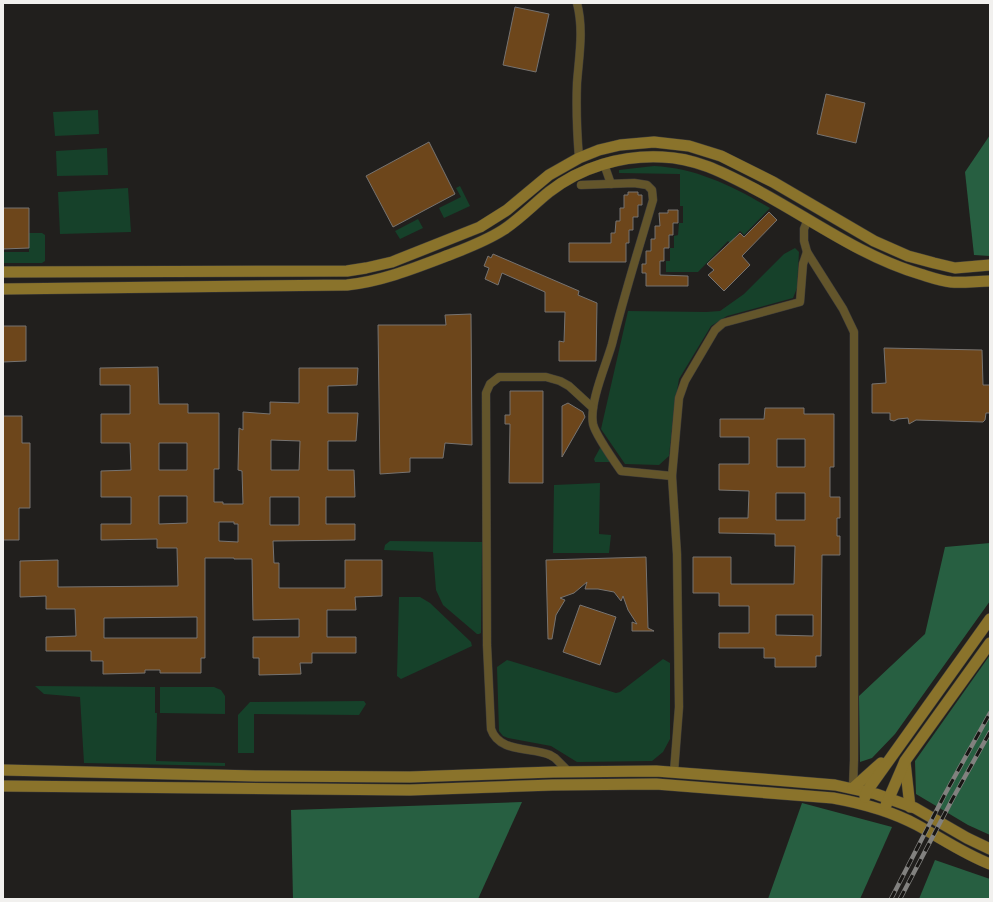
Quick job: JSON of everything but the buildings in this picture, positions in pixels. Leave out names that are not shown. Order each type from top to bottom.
[{"type":"street","points":[[577,3],[581,29],[577,84],[576,132],[579,158]]},
{"type":"street","points":[[3,272],[209,272],[347,270],[373,267],[392,262],[485,224],[507,210],[549,175],[579,158],[599,150],[633,143],[654,142],[672,143],[697,148],[722,156],[773,182],[874,241],[913,257],[955,268],[990,265]]},
{"type":"street","points":[[670,157],[672,143]]},
{"type":"street","points":[[599,150],[611,184]]},
{"type":"street","points":[[3,289],[347,285],[369,282],[396,275],[492,237],[516,221],[557,186],[577,174],[604,164],[638,157],[670,157],[701,164],[724,172],[766,194],[872,256],[914,272],[952,282],[990,281]]},
{"type":"street","points":[[581,186],[634,183],[647,185],[652,190],[653,200],[618,315],[612,344],[593,408],[592,419],[594,428],[621,471],[672,476]]},
{"type":"street","points":[[816,207],[808,219],[804,229],[804,241],[807,252],[843,309],[854,332],[853,788]]},
{"type":"street","points":[[673,785],[679,707],[677,554],[672,476],[679,396],[684,383],[715,330],[723,323],[800,302],[804,264],[807,252]]},
{"type":"street","points":[[209,272],[209,286]]},
{"type":"street","points":[[569,784],[569,772],[555,758],[547,754],[502,743],[495,737],[491,729],[487,645],[486,393],[490,384],[498,377],[546,377],[569,386],[593,408]]},
{"type":"street","points":[[863,805],[867,791],[990,619]]},
{"type":"street","points":[[884,812],[905,761],[990,643]]},
{"type":"street","points":[[853,788],[894,752]]},
{"type":"street","points":[[905,761],[910,807]]},
{"type":"street","points":[[3,770],[410,778],[569,772],[674,772],[831,784],[867,791],[889,798],[924,813],[967,838],[990,849]]},
{"type":"street","points":[[268,776],[268,790]]},
{"type":"street","points":[[3,786],[268,790],[410,790],[569,784],[673,785],[833,798],[863,805],[917,825],[961,851],[990,864]]},
{"type":"green space","points":[[98,110],[99,134],[55,136],[53,112]]},
{"type":"green space","points":[[990,135],[990,256],[974,255],[965,172]]},
{"type":"green space","points":[[107,148],[108,175],[57,176],[56,151]]},
{"type":"green space","points":[[654,166],[685,170],[715,180],[770,208],[744,235],[740,231],[734,238],[737,242],[733,246],[728,241],[698,272],[666,272],[666,261],[670,261],[670,248],[674,248],[674,236],[678,235],[679,223],[683,223],[683,206],[680,206],[680,174],[619,173],[619,170]]},
{"type":"green space","points":[[460,186],[470,206],[444,218],[439,208],[461,197],[456,188]]},
{"type":"green space","points":[[128,188],[131,232],[60,234],[58,192]]},
{"type":"green space","points":[[418,219],[423,228],[400,239],[395,231]]},
{"type":"green space","points":[[29,233],[42,233],[45,235],[45,261],[42,263],[3,263],[3,252],[29,252]]},
{"type":"green space","points":[[795,248],[799,252],[797,288],[793,298],[727,316],[711,326],[679,379],[669,456],[659,465],[625,464],[601,429],[628,311],[720,311],[744,294],[784,254]]},
{"type":"green space","points":[[600,448],[603,448],[615,462],[595,462],[594,459]]},
{"type":"green space","points":[[600,483],[599,534],[611,535],[609,553],[553,553],[554,485]]},
{"type":"green space","points":[[390,541],[482,542],[481,633],[477,634],[443,605],[436,590],[433,552],[384,550],[385,545]]},
{"type":"green space","points":[[990,543],[990,601],[895,734],[872,758],[860,762],[859,696],[925,634],[945,547]]},
{"type":"green space","points":[[399,597],[420,597],[430,603],[471,642],[472,646],[401,679],[397,676]]},
{"type":"green space","points":[[990,655],[990,835],[968,825],[916,794],[915,761]]},
{"type":"green space","points":[[663,659],[670,663],[670,739],[663,752],[652,761],[577,762],[551,746],[508,738],[503,736],[499,731],[497,667],[507,660],[616,693],[620,692]]},
{"type":"green space","points":[[35,686],[155,687],[155,713],[157,713],[156,761],[225,763],[225,766],[84,763],[80,697],[44,694]]},
{"type":"green space","points":[[160,687],[214,687],[221,690],[225,696],[225,714],[160,713]]},
{"type":"green space","points":[[364,701],[366,704],[359,715],[254,714],[254,753],[238,753],[238,715],[250,702]]},
{"type":"green space","points":[[522,802],[478,899],[293,899],[291,810]]},
{"type":"green space","points":[[802,803],[892,827],[860,899],[768,899]]},
{"type":"green space","points":[[935,860],[990,879],[990,899],[919,899]]},
{"type":"railway","points":[[891,899],[945,794],[990,713]]},
{"type":"railway","points":[[900,899],[953,798],[990,732]]}]
